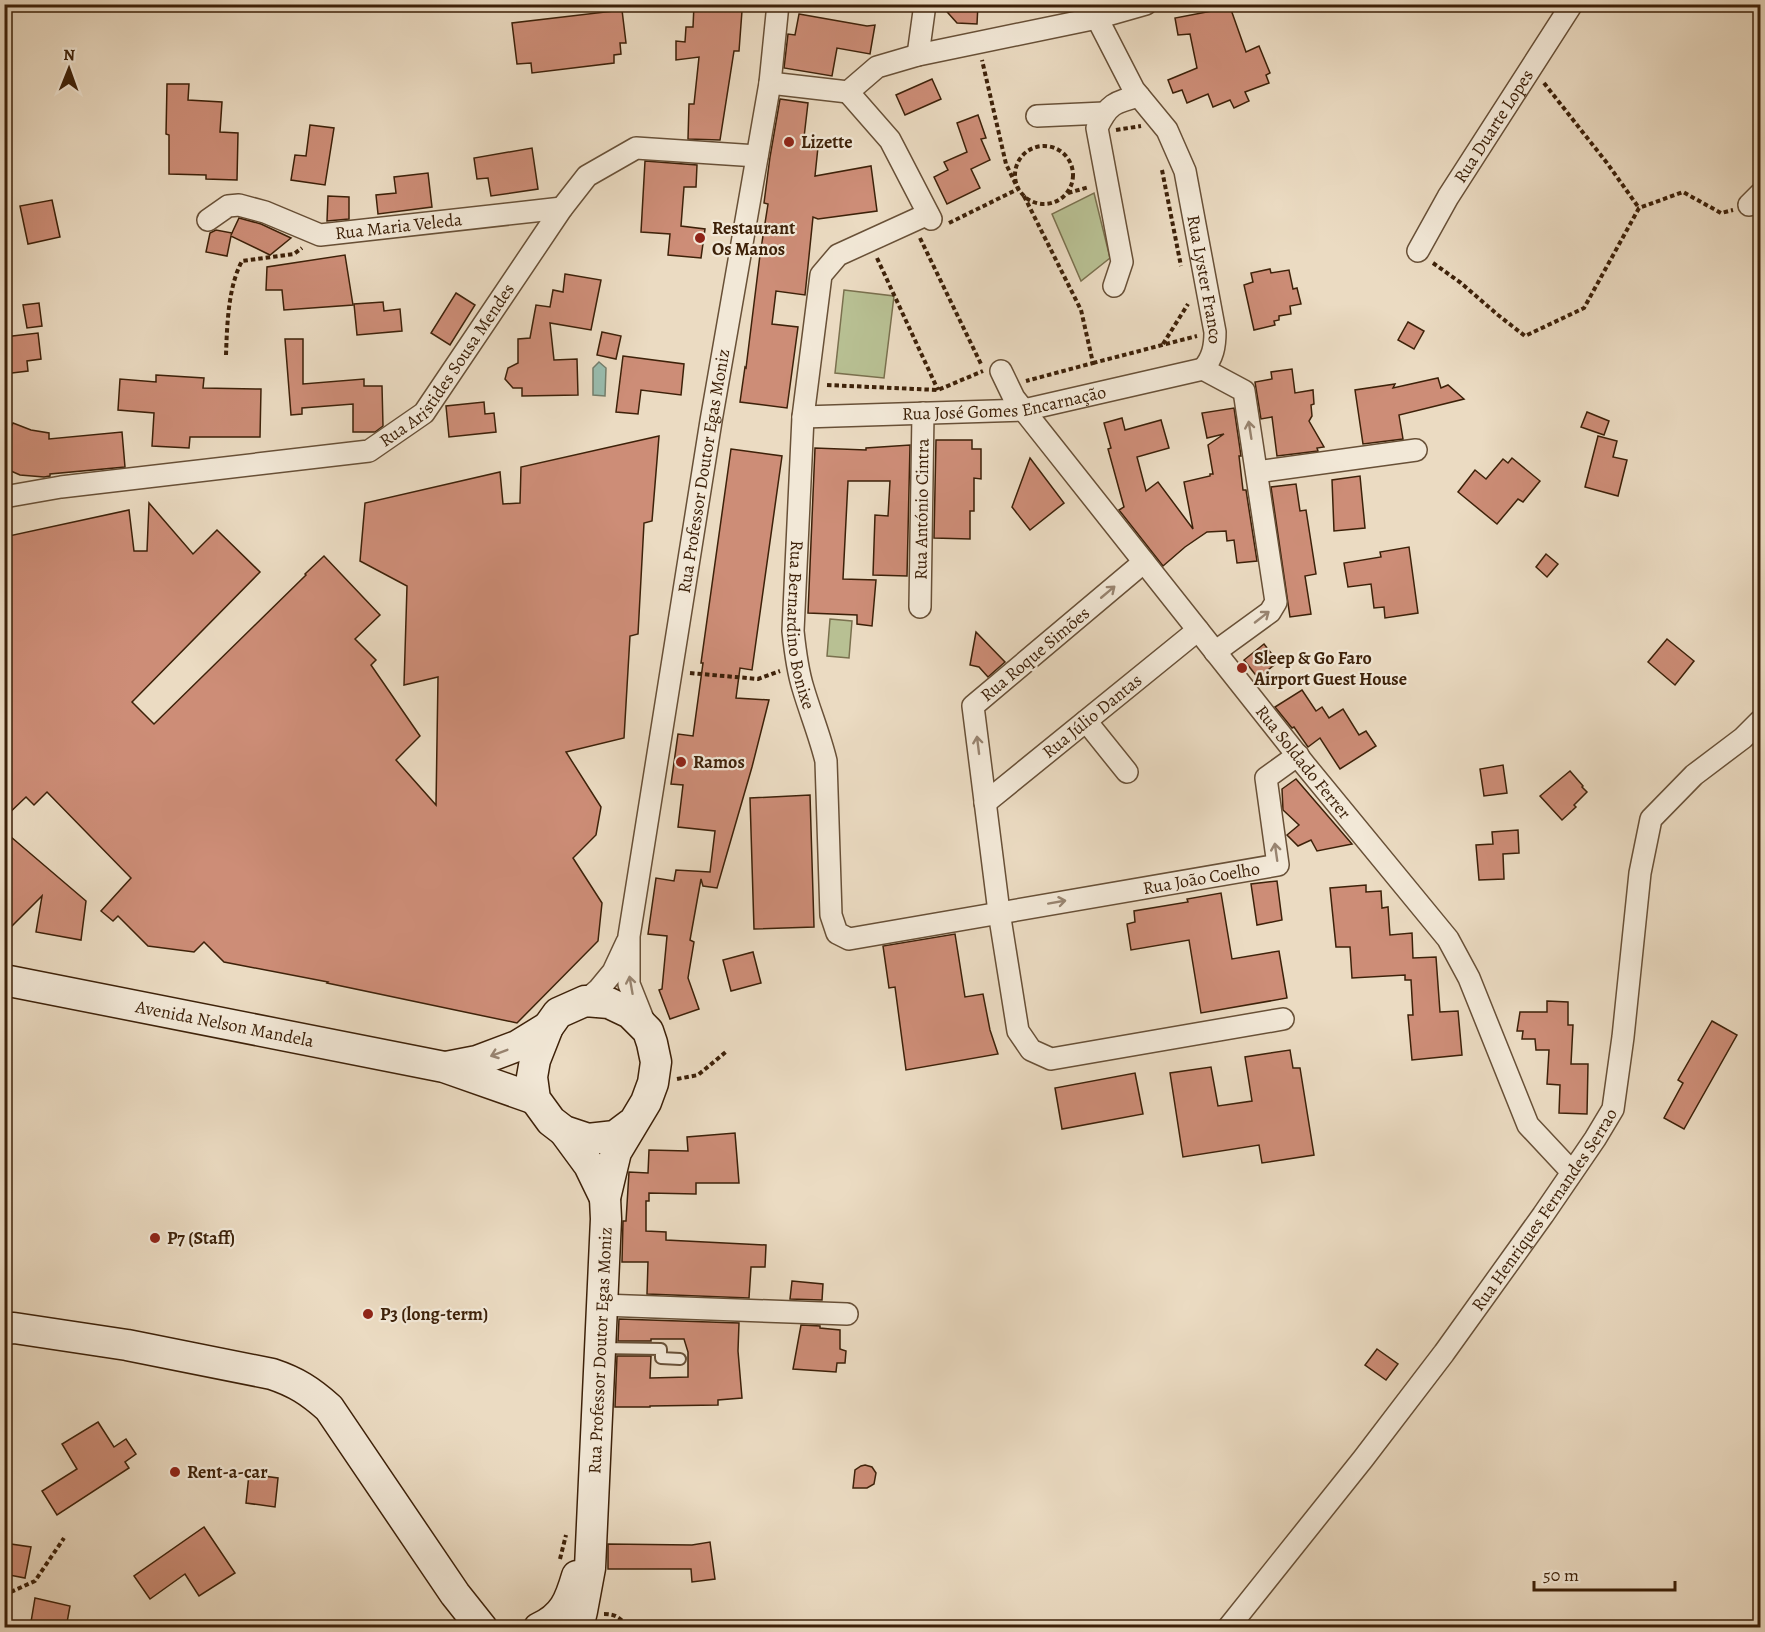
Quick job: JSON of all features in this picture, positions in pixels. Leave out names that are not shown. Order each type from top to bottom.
[{"type":"street","name":"Rua Professor Doutor Egas Moniz","points":[[629,936],[711,421],[770,83],[778,4]]},
{"type":"street","points":[[918,55],[925,4]]},
{"type":"street","points":[[848,92],[877,67],[1102,11],[1146,4]]},
{"type":"street","name":"Rua Duarte Lopes","points":[[1418,251],[1448,197],[1572,4]]},
{"type":"street","name":"Rua Lyster Franco","points":[[1102,11],[1139,96],[1167,130],[1185,171],[1215,332],[1215,346],[1209,362],[1203,369],[1244,391],[1276,602],[1270,612],[1215,652]]},
{"type":"street","points":[[770,83],[848,92],[890,140],[929,220]]},
{"type":"street","points":[[1114,286],[1122,262],[1097,128],[1107,122],[1117,101],[1139,96]]},
{"type":"street","points":[[1037,116],[1107,122]]},
{"type":"street","name":"Rua Aristides Sousa Mendes","points":[[4,497],[61,487],[369,451],[424,413],[562,208],[587,176],[636,148],[757,156]]},
{"type":"street","name":"Rua Maria Veleda","points":[[208,220],[228,206],[239,205],[265,212],[320,235],[562,208]]},
{"type":"street","name":"Rua Bernardino Bonixe","points":[[929,220],[869,241],[838,255],[821,275],[803,417],[793,631],[795,656],[802,687],[826,761],[831,915],[837,933],[849,939],[999,912]]},
{"type":"street","name":"Rua José Gomes Encarnação","points":[[803,417],[1024,410],[1203,369]]},
{"type":"street","name":"Rua Soldado Ferrer","points":[[1005,378],[1014,398],[1215,652],[1448,939],[1469,978],[1528,1125],[1572,1172]]},
{"type":"street","name":"Rua António Cintra","points":[[920,608],[923,413]]},
{"type":"street","points":[[1257,472],[1416,450]]},
{"type":"street","name":"Rua Roque Simões","points":[[985,803],[973,706],[1144,562]]},
{"type":"street","name":"Rua Júlio Dantas","points":[[985,803],[1198,630]]},
{"type":"street","points":[[1086,721],[1127,772]]},
{"type":"street","name":"Rua Henriques Fernandes Serrao","points":[[1228,1628],[1444,1353],[1572,1172],[1613,1109],[1640,873],[1651,819],[1694,775],[1743,738],[1761,721]]},
{"type":"street","name":"Rua João Coelho","points":[[999,912],[1278,865],[1266,778],[1298,755]]},
{"type":"street","points":[[985,803],[1018,1031],[1031,1050],[1051,1059],[1283,1019]]},
{"type":"street","points":[[605,1198],[590,1165],[535,1099],[532,1077],[535,1060],[548,1027],[558,1013],[585,1001],[599,989],[613,972],[629,936]]},
{"type":"street","points":[[605,1198],[616,1152],[646,1102],[653,1083],[656,1062],[648,1030],[629,984],[629,936]]},
{"type":"street","name":"Avenida Nelson Mandela","points":[[4,980],[444,1067]]},
{"type":"street","points":[[585,1001],[609,1003],[623,1008],[648,1030]]},
{"type":"street","points":[[444,1067],[477,1061],[517,1046],[548,1027]]},
{"type":"street","points":[[444,1067],[535,1099]]},
{"type":"street","points":[[564,1131],[588,1138],[615,1136],[631,1124]]},
{"type":"street","name":"Rua Professor Doutor Egas Moniz","points":[[592,1623],[582,1611],[590,1568],[580,1529],[592,1504],[606,1219],[605,1198]]},
{"type":"street","points":[[602,1305],[847,1314]]},
{"type":"street","points":[[4,1311],[58,1322],[127,1345]]},
{"type":"street","points":[[4,1329],[14,1328],[127,1345],[272,1374],[293,1381],[312,1393],[329,1408],[455,1594],[482,1628]]},
{"type":"street","points":[[539,1628],[549,1624],[570,1600],[580,1529]]},
{"type":"street","points":[[455,1594],[470,1628]]},
{"type":"street","points":[[455,1594],[506,1628]]},
{"type":"lane","points":[[600,1348],[661,1349],[662,1358],[680,1359]]},
{"type":"path","points":[[978,42],[1005,164],[1018,189],[1031,201],[1041,204],[1060,200],[1067,193],[1071,184],[1073,174],[1071,165],[1059,150],[1049,147],[1031,150],[1018,162],[1016,171],[1018,189]]},
{"type":"path","points":[[1532,69],[1586,136],[1639,208]]},
{"type":"path","points":[[1107,122],[1142,126]]},
{"type":"path","points":[[1162,169],[1181,270]]},
{"type":"path","points":[[808,384],[938,390],[985,370],[929,220],[1018,189]]},
{"type":"path","points":[[1418,251],[1525,336],[1584,308],[1639,208],[1683,192],[1721,213]]},
{"type":"path","points":[[1024,196],[1081,310],[1093,363]]},
{"type":"path","points":[[226,355],[227,326],[236,273],[242,261],[294,254],[320,235]]},
{"type":"path","points":[[869,241],[948,412]]},
{"type":"path","points":[[1163,345],[1188,304],[1190,315]]},
{"type":"path","points":[[1192,326],[1194,337]]},
{"type":"path","points":[[1005,378],[1093,363],[1215,332]]},
{"type":"path","points":[[672,671],[758,679],[797,665]]},
{"type":"path","points":[[653,1083],[698,1075],[727,1051]]},
{"type":"path","points":[[559,1565],[580,1529]]},
{"type":"path","points":[[4,1595],[35,1581],[64,1538]]},
{"type":"path","points":[[592,1623],[616,1615],[628,1628]]},
{"type":"shaded area","points":[[1094,193],[1110,258],[1081,281],[1052,214]]},
{"type":"shaded area","points":[[844,290],[894,296],[884,378],[835,373]]},
{"type":"shaded area","points":[[599,362],[606,368],[605,396],[593,395],[593,368]]},
{"type":"shaded area","points":[[830,619],[852,621],[849,658],[827,656]]},
{"type":"building","points":[[940,4],[978,4],[977,24],[957,23]]},
{"type":"building","points":[[1229,4],[1246,52],[1259,46],[1270,73],[1266,75],[1269,83],[1245,92],[1249,101],[1234,108],[1230,100],[1213,107],[1208,94],[1187,103],[1182,90],[1173,93],[1168,80],[1197,68],[1190,34],[1178,35],[1175,18],[1217,10]]},
{"type":"building","points":[[694,5],[742,11],[739,51],[734,51],[720,140],[688,139],[689,104],[694,104],[699,57],[676,60],[676,41],[685,42],[686,27],[693,27]]},
{"type":"building","points":[[622,10],[626,43],[620,43],[621,54],[614,55],[614,63],[532,73],[531,63],[517,64],[512,23]]},
{"type":"building","points":[[799,14],[867,26],[875,25],[870,54],[837,48],[832,76],[784,68],[788,34],[795,35]]},
{"type":"building","points":[[932,79],[941,99],[905,115],[896,95]]},
{"type":"building","points":[[167,84],[189,84],[188,100],[222,102],[220,132],[238,133],[237,180],[206,179],[206,175],[169,174],[169,135],[166,134]]},
{"type":"building","points":[[780,99],[808,103],[803,146],[818,147],[815,176],[871,166],[877,211],[818,219],[813,217],[805,295],[776,291],[772,324],[798,327],[787,408],[740,402],[768,204],[764,203],[770,157]]},
{"type":"building","points":[[978,115],[986,138],[981,139],[990,160],[971,169],[980,188],[947,204],[934,177],[948,170],[944,162],[967,152],[957,123]]},
{"type":"building","points":[[310,125],[334,128],[325,185],[291,180],[295,155],[306,156]]},
{"type":"building","points":[[532,148],[538,189],[491,196],[488,178],[477,179],[474,158]]},
{"type":"building","points":[[645,161],[697,165],[696,187],[684,187],[681,226],[705,229],[701,258],[668,255],[670,234],[641,232]]},
{"type":"building","points":[[428,173],[432,207],[378,214],[376,195],[396,193],[394,177]]},
{"type":"building","points":[[328,196],[349,197],[349,219],[327,221]]},
{"type":"building","points":[[52,200],[60,237],[28,244],[20,206]]},
{"type":"building","points":[[239,218],[261,224],[291,238],[270,255],[231,236],[227,256],[206,252],[210,233],[216,230],[232,233]]},
{"type":"building","points":[[345,255],[353,305],[284,310],[282,290],[266,290],[267,267]]},
{"type":"building","points":[[1270,269],[1271,273],[1289,270],[1293,289],[1297,288],[1301,304],[1290,306],[1291,314],[1279,316],[1279,320],[1274,321],[1275,325],[1254,330],[1244,285],[1253,282],[1251,273]]},
{"type":"building","points":[[565,274],[601,280],[591,330],[550,323],[554,360],[577,359],[578,395],[522,396],[522,388],[513,388],[505,379],[508,368],[518,363],[518,339],[530,338],[536,305],[550,307],[553,290],[563,292]]},
{"type":"building","points":[[456,293],[475,305],[450,345],[431,333]]},
{"type":"building","points":[[383,302],[384,311],[400,309],[402,331],[357,335],[354,304]]},
{"type":"building","points":[[39,303],[42,326],[27,328],[23,305]]},
{"type":"building","points":[[1408,322],[1424,331],[1414,349],[1398,340]]},
{"type":"building","points":[[602,332],[621,336],[616,359],[597,355]]},
{"type":"building","points":[[38,333],[41,359],[27,361],[28,371],[4,374],[4,337]]},
{"type":"building","points":[[285,339],[303,339],[303,384],[364,379],[364,386],[382,386],[383,426],[375,432],[353,432],[353,404],[302,408],[302,414],[291,415]]},
{"type":"building","points":[[623,356],[684,364],[681,395],[641,390],[638,414],[616,412]]},
{"type":"building","points":[[1292,369],[1295,393],[1313,390],[1314,404],[1311,405],[1312,416],[1309,421],[1324,447],[1317,448],[1318,451],[1277,456],[1272,417],[1261,419],[1255,382],[1272,379],[1271,372]]},
{"type":"building","points":[[156,375],[204,378],[203,388],[261,389],[260,437],[190,437],[189,448],[152,446],[154,413],[118,410],[120,379],[156,382]]},
{"type":"building","points":[[1438,378],[1441,388],[1448,385],[1464,399],[1399,415],[1403,439],[1363,444],[1355,390],[1395,384],[1393,388]]},
{"type":"building","points":[[484,402],[485,414],[494,413],[496,432],[449,437],[446,406]]},
{"type":"building","points":[[1234,408],[1243,490],[1246,490],[1257,561],[1237,563],[1234,540],[1227,541],[1226,531],[1207,532],[1163,566],[1119,510],[1124,507],[1108,449],[1111,448],[1104,423],[1122,418],[1125,430],[1161,420],[1169,448],[1137,457],[1146,491],[1158,482],[1193,529],[1184,482],[1213,474],[1208,445],[1224,434],[1207,438],[1202,413]]},
{"type":"building","points":[[1587,412],[1609,421],[1604,435],[1581,427]]},
{"type":"building","points":[[13,423],[31,430],[49,433],[49,439],[122,432],[125,467],[50,474],[44,477],[20,475],[4,468],[4,442]]},
{"type":"building","points":[[659,436],[652,521],[644,523],[638,634],[630,636],[624,738],[566,752],[601,807],[596,835],[573,858],[602,903],[598,941],[517,1023],[224,962],[204,942],[194,952],[148,946],[118,916],[113,921],[101,911],[131,878],[47,792],[34,805],[26,797],[4,818],[4,537],[129,510],[134,551],[147,551],[149,503],[193,554],[217,530],[260,572],[132,702],[154,724],[324,556],[380,615],[355,639],[376,660],[371,665],[420,736],[396,760],[436,805],[438,677],[404,685],[407,586],[360,561],[365,503],[500,472],[503,504],[520,503],[521,467]]},
{"type":"building","points":[[1598,436],[1617,441],[1613,457],[1627,460],[1618,496],[1585,487]]},
{"type":"building","points":[[936,440],[972,440],[972,449],[981,449],[981,479],[974,478],[974,511],[970,511],[970,539],[934,538]]},
{"type":"building","points":[[910,445],[907,576],[873,575],[875,515],[888,516],[890,481],[848,481],[843,579],[876,580],[872,626],[857,624],[857,615],[808,613],[815,448],[866,450],[866,448]]},
{"type":"building","points":[[731,449],[782,456],[752,670],[740,668],[736,698],[769,700],[717,888],[703,886],[701,879],[690,940],[694,942],[688,978],[699,1009],[670,1019],[659,990],[662,989],[667,936],[648,934],[656,878],[674,881],[676,870],[710,872],[715,831],[678,827],[683,785],[671,784],[678,734],[693,736]]},
{"type":"building","points":[[1030,458],[1064,503],[1030,530],[1012,507]]},
{"type":"building","points":[[1512,458],[1540,481],[1523,502],[1518,499],[1497,524],[1458,492],[1475,470],[1486,479],[1503,459],[1508,463]]},
{"type":"building","points":[[1360,476],[1365,528],[1334,531],[1332,480]]},
{"type":"building","points":[[1296,484],[1300,511],[1306,510],[1316,574],[1305,576],[1311,614],[1290,617],[1271,487]]},
{"type":"building","points":[[1409,547],[1418,613],[1385,618],[1384,607],[1374,608],[1371,584],[1348,587],[1344,563],[1381,557],[1380,552]]},
{"type":"building","points":[[1546,554],[1558,564],[1547,577],[1536,567]]},
{"type":"building","points":[[976,632],[1005,662],[988,677],[979,667],[970,665]]},
{"type":"building","points":[[1667,639],[1694,661],[1675,685],[1648,662]]},
{"type":"building","points":[[1264,644],[1278,662],[1258,678],[1244,660]]},
{"type":"building","points":[[1302,690],[1316,711],[1322,707],[1329,718],[1343,709],[1359,735],[1366,731],[1376,746],[1340,769],[1320,738],[1308,747],[1294,727],[1292,728],[1275,707]]},
{"type":"building","points":[[1503,765],[1507,793],[1484,796],[1480,769]]},
{"type":"building","points":[[1570,771],[1587,792],[1562,820],[1540,796]]},
{"type":"building","points":[[1296,779],[1352,844],[1317,851],[1311,840],[1298,846],[1287,835],[1299,825],[1283,810],[1282,789]]},
{"type":"building","points":[[810,795],[814,927],[754,929],[750,798]]},
{"type":"building","points":[[1518,830],[1519,853],[1503,854],[1504,879],[1479,880],[1476,845],[1493,844],[1492,832]]},
{"type":"building","points":[[4,831],[86,901],[81,940],[36,932],[42,896],[4,934]]},
{"type":"building","points":[[1277,881],[1282,920],[1257,925],[1251,884]]},
{"type":"building","points":[[1366,885],[1366,892],[1381,891],[1382,908],[1388,907],[1390,935],[1412,933],[1413,958],[1436,957],[1440,1012],[1458,1011],[1462,1055],[1412,1060],[1408,1015],[1413,1015],[1411,980],[1405,980],[1405,975],[1352,978],[1350,947],[1336,947],[1330,888]]},
{"type":"building","points":[[1221,893],[1232,959],[1279,951],[1287,998],[1201,1013],[1189,940],[1131,950],[1127,924],[1135,922],[1134,911],[1188,902],[1187,899]]},
{"type":"building","points":[[955,934],[965,997],[983,994],[990,1030],[998,1054],[906,1070],[895,987],[889,988],[883,946]]},
{"type":"building","points":[[753,952],[761,983],[731,991],[723,960]]},
{"type":"building","points":[[1547,1001],[1568,1002],[1568,1025],[1573,1025],[1571,1064],[1588,1064],[1587,1114],[1559,1113],[1560,1085],[1547,1084],[1549,1050],[1536,1050],[1535,1039],[1522,1039],[1523,1031],[1517,1031],[1520,1012],[1547,1012]]},
{"type":"building","points":[[1712,1021],[1737,1035],[1684,1129],[1664,1118],[1683,1083],[1678,1080]]},
{"type":"building","points":[[1290,1050],[1293,1068],[1300,1068],[1314,1155],[1262,1163],[1259,1145],[1183,1157],[1170,1073],[1211,1067],[1218,1106],[1252,1101],[1245,1057]]},
{"type":"building","points":[[1135,1073],[1143,1114],[1062,1129],[1055,1088]]},
{"type":"building","points":[[735,1133],[739,1183],[696,1183],[696,1194],[649,1193],[649,1201],[646,1201],[646,1231],[666,1232],[666,1240],[766,1245],[765,1267],[751,1267],[749,1298],[647,1294],[648,1262],[622,1262],[623,1221],[626,1221],[629,1172],[648,1173],[649,1150],[688,1151],[687,1137]]},
{"type":"building","points":[[792,1281],[823,1284],[822,1300],[790,1299]]},
{"type":"building","points":[[619,1319],[739,1323],[738,1351],[742,1398],[718,1400],[718,1405],[615,1407],[617,1356],[651,1356],[650,1378],[688,1377],[688,1352],[684,1339],[618,1341]]},
{"type":"building","points":[[801,1325],[840,1330],[840,1349],[846,1351],[845,1363],[837,1363],[836,1372],[793,1369]]},
{"type":"building","points":[[1377,1349],[1398,1364],[1386,1380],[1365,1365]]},
{"type":"building","points":[[98,1422],[114,1447],[126,1439],[136,1454],[125,1462],[129,1468],[57,1515],[42,1491],[77,1469],[62,1444]]},
{"type":"building","points":[[865,1465],[872,1467],[876,1473],[874,1484],[867,1488],[853,1488],[855,1470]]},
{"type":"building","points":[[249,1474],[278,1478],[275,1507],[246,1503]]},
{"type":"building","points":[[204,1527],[235,1573],[199,1596],[185,1574],[150,1599],[134,1576]]},
{"type":"building","points":[[710,1542],[715,1579],[692,1582],[691,1569],[608,1569],[608,1544],[692,1545]]},
{"type":"building","points":[[4,1543],[31,1547],[25,1578],[4,1574]]},
{"type":"building","points":[[35,1598],[70,1606],[66,1628],[30,1628]]},
{"type":"place","name":"Lizette","points":[[789,142]]},
{"type":"place","name":"Restaurant Os Manos","points":[[700,238]]},
{"type":"place","name":"Sleep & Go Faro Airport Guest House","points":[[1242,668]]},
{"type":"place","name":"Ramos","points":[[681,762]]},
{"type":"place","name":"P7 (Staff)","points":[[155,1238]]},
{"type":"place","name":"P3 (long-term)","points":[[368,1314]]},
{"type":"place","name":"Rent-a-car","points":[[175,1472]]}]
